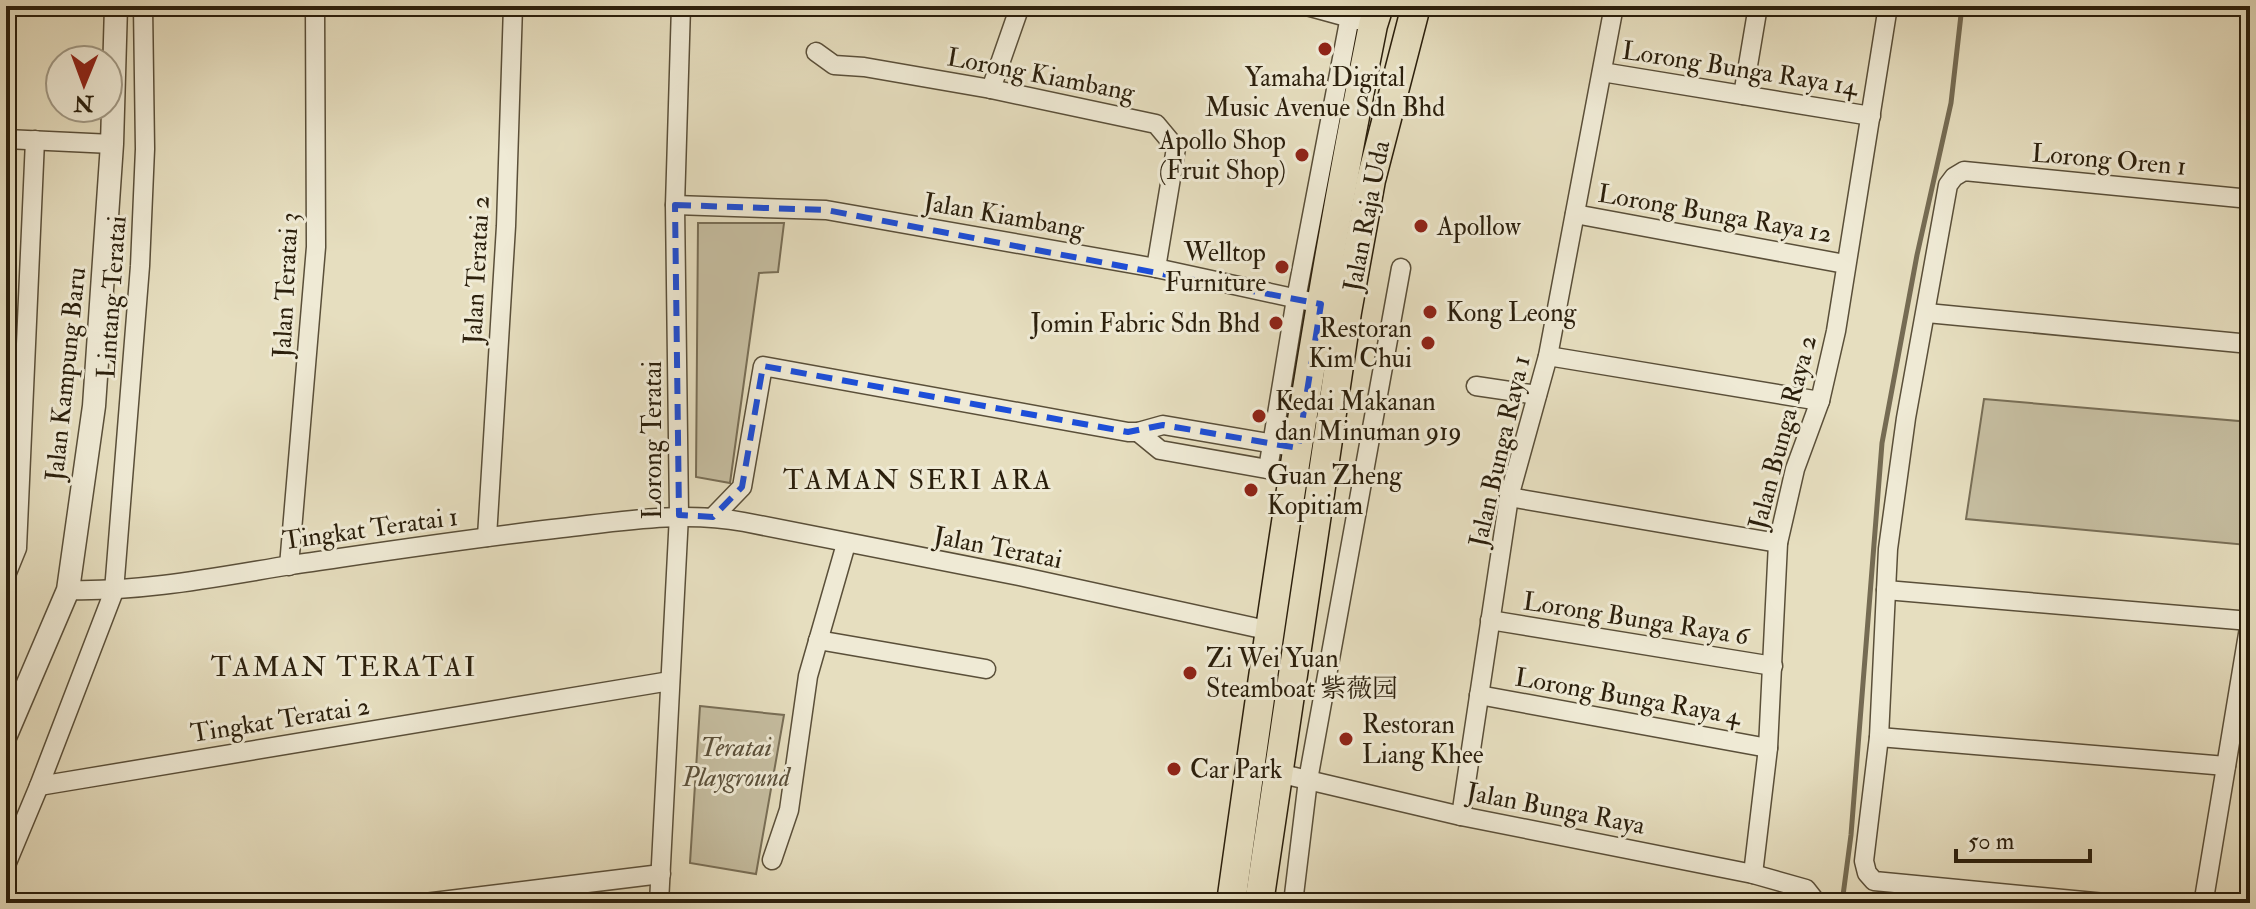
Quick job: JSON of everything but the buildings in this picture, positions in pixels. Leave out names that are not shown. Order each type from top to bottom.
[{"type":"main road","name":"Jalan Raja Uda","points":[[1259,903],[1347,312],[1372,173],[1416,6]]},
{"type":"main road","name":"Jalan Raja Uda","points":[[1231,903],[1271,631],[1283,458],[1309,301],[1344,167],[1363,14]]},
{"type":"main road","points":[[1344,167],[1372,173]]},
{"type":"street","name":"Jalan Kampung Baru","points":[[6,735],[68,590],[94,406],[112,144],[116,6]]},
{"type":"street","name":"Lintang Teratai","points":[[6,865],[114,591],[140,266],[145,149],[143,6]]},
{"type":"street","name":"Jalan Teratai 3","points":[[289,566],[316,247],[315,6]]},
{"type":"street","name":"Jalan Teratai 2","points":[[487,537],[506,226],[513,6]]},
{"type":"street","name":"Lorong Teratai","points":[[659,903],[679,515],[675,205],[681,6]]},
{"type":"street","points":[[991,89],[1020,6]]},
{"type":"street","points":[[1307,6],[1363,14]]},
{"type":"street","name":"Jalan Bunga Raya 1","points":[[1461,816],[1509,497],[1548,356],[1614,6]]},
{"type":"street","points":[[1743,95],[1758,6]]},
{"type":"street","name":"Jalan Bunga Raya 2","points":[[1753,874],[1768,748],[1778,543],[1795,469],[1820,401],[1836,331],[1888,6]]},
{"type":"street","name":"Jalan Raja Uda","points":[[1309,301],[1363,14]]},
{"type":"street","name":"Lorong Kiambang","points":[[816,52],[834,65],[864,67],[991,89],[1156,124],[1176,148],[1156,268]]},
{"type":"street","name":"Lorong Bunga Raya 14","points":[[1602,72],[1871,116]]},
{"type":"street","points":[[6,139],[112,144]]},
{"type":"street","points":[[6,575],[17,548],[35,140]]},
{"type":"street","name":"Lorong Oren 1","points":[[1927,313],[1948,185],[1964,171],[2250,199]]},
{"type":"street","name":"Jalan Kiambang","points":[[675,205],[826,210],[1156,268],[1309,301]]},
{"type":"street","name":"Lorong Bunga Raya 12","points":[[1575,214],[1845,264]]},
{"type":"street","points":[[1293,903],[1308,780],[1401,268]]},
{"type":"street","points":[[2105,903],[1874,881],[1867,873],[1864,861],[1879,737],[1888,549],[1906,418],[1927,313],[2250,344]]},
{"type":"street","points":[[1548,356],[1820,401]]},
{"type":"street","points":[[713,517],[742,487],[763,366],[1138,432],[1163,425],[1283,458]]},
{"type":"street","points":[[1476,386],[1537,395]]},
{"type":"street","points":[[1138,432],[1160,450],[1283,458]]},
{"type":"street","points":[[1509,497],[1778,543]]},
{"type":"street","name":"Tingkat Teratai 1","points":[[68,590],[114,591],[487,537],[679,515]]},
{"type":"street","name":"Jalan Teratai","points":[[679,515],[713,517],[1019,576],[1271,631]]},
{"type":"street","points":[[772,860],[789,810],[808,676],[846,544]]},
{"type":"street","points":[[1886,590],[2250,622],[2204,899],[2200,903]]},
{"type":"street","name":"Lorong Bunga Raya 6","points":[[1490,620],[1773,666]]},
{"type":"street","points":[[818,640],[986,669]]},
{"type":"street","name":"Tingkat Teratai 2","points":[[39,786],[670,681]]},
{"type":"street","name":"Lorong Bunga Raya 4","points":[[1479,695],[1768,748]]},
{"type":"street","points":[[1879,737],[2226,766]]},
{"type":"street","name":"Jalan Bunga Raya","points":[[1278,773],[1461,816],[1753,874],[1806,889],[1817,903]]},
{"type":"street","points":[[425,903],[661,874]]},
{"type":"highlighted area","points":[[675,205],[826,210],[1321,304],[1298,448],[1163,425],[1128,432],[763,366],[742,487],[713,517],[679,515]]},
{"type":"green space","points":[[698,223],[784,223],[778,272],[759,273],[730,483],[696,477]]},
{"type":"green space","points":[[1984,399],[2250,422],[2250,530],[2247,545],[1966,519]]},
{"type":"green space","name":"Teratai Playground","points":[[700,706],[784,715],[756,874],[690,863]]},
{"type":"waterway","points":[[1842,903],[1851,835],[1882,443],[1917,255],[1951,103],[1962,6]]},
{"type":"place","name":"Yamaha Digital Music Avenue Sdn Bhd","points":[[1325,49]]},
{"type":"place","name":"Apollo Shop (Fruit Shop)","points":[[1302,155]]},
{"type":"place","name":"Apollow","points":[[1421,226]]},
{"type":"place","name":"Welltop Furniture","points":[[1282,267]]},
{"type":"place","name":"Kong Leong","points":[[1430,312]]},
{"type":"place","name":"Jomin Fabric Sdn Bhd","points":[[1276,323]]},
{"type":"place","name":"Restoran Kim Chui","points":[[1428,343]]},
{"type":"place","name":"Kedai Makanan dan Minuman 919","points":[[1259,416]]},
{"type":"place","name":"Guan Zheng Kopitiam","points":[[1251,490]]},
{"type":"place","name":"Zi Wei Yuan Steamboat 紫薇园","points":[[1190,673]]},
{"type":"place","name":"Restoran Liang Khee","points":[[1346,739]]},
{"type":"place","name":"Car Park","points":[[1174,769]]},
{"type":"district","name":"TAMAN SERI ARA","points":[[918,479]]},
{"type":"district","name":"TAMAN TERATAI","points":[[344,666]]}]
